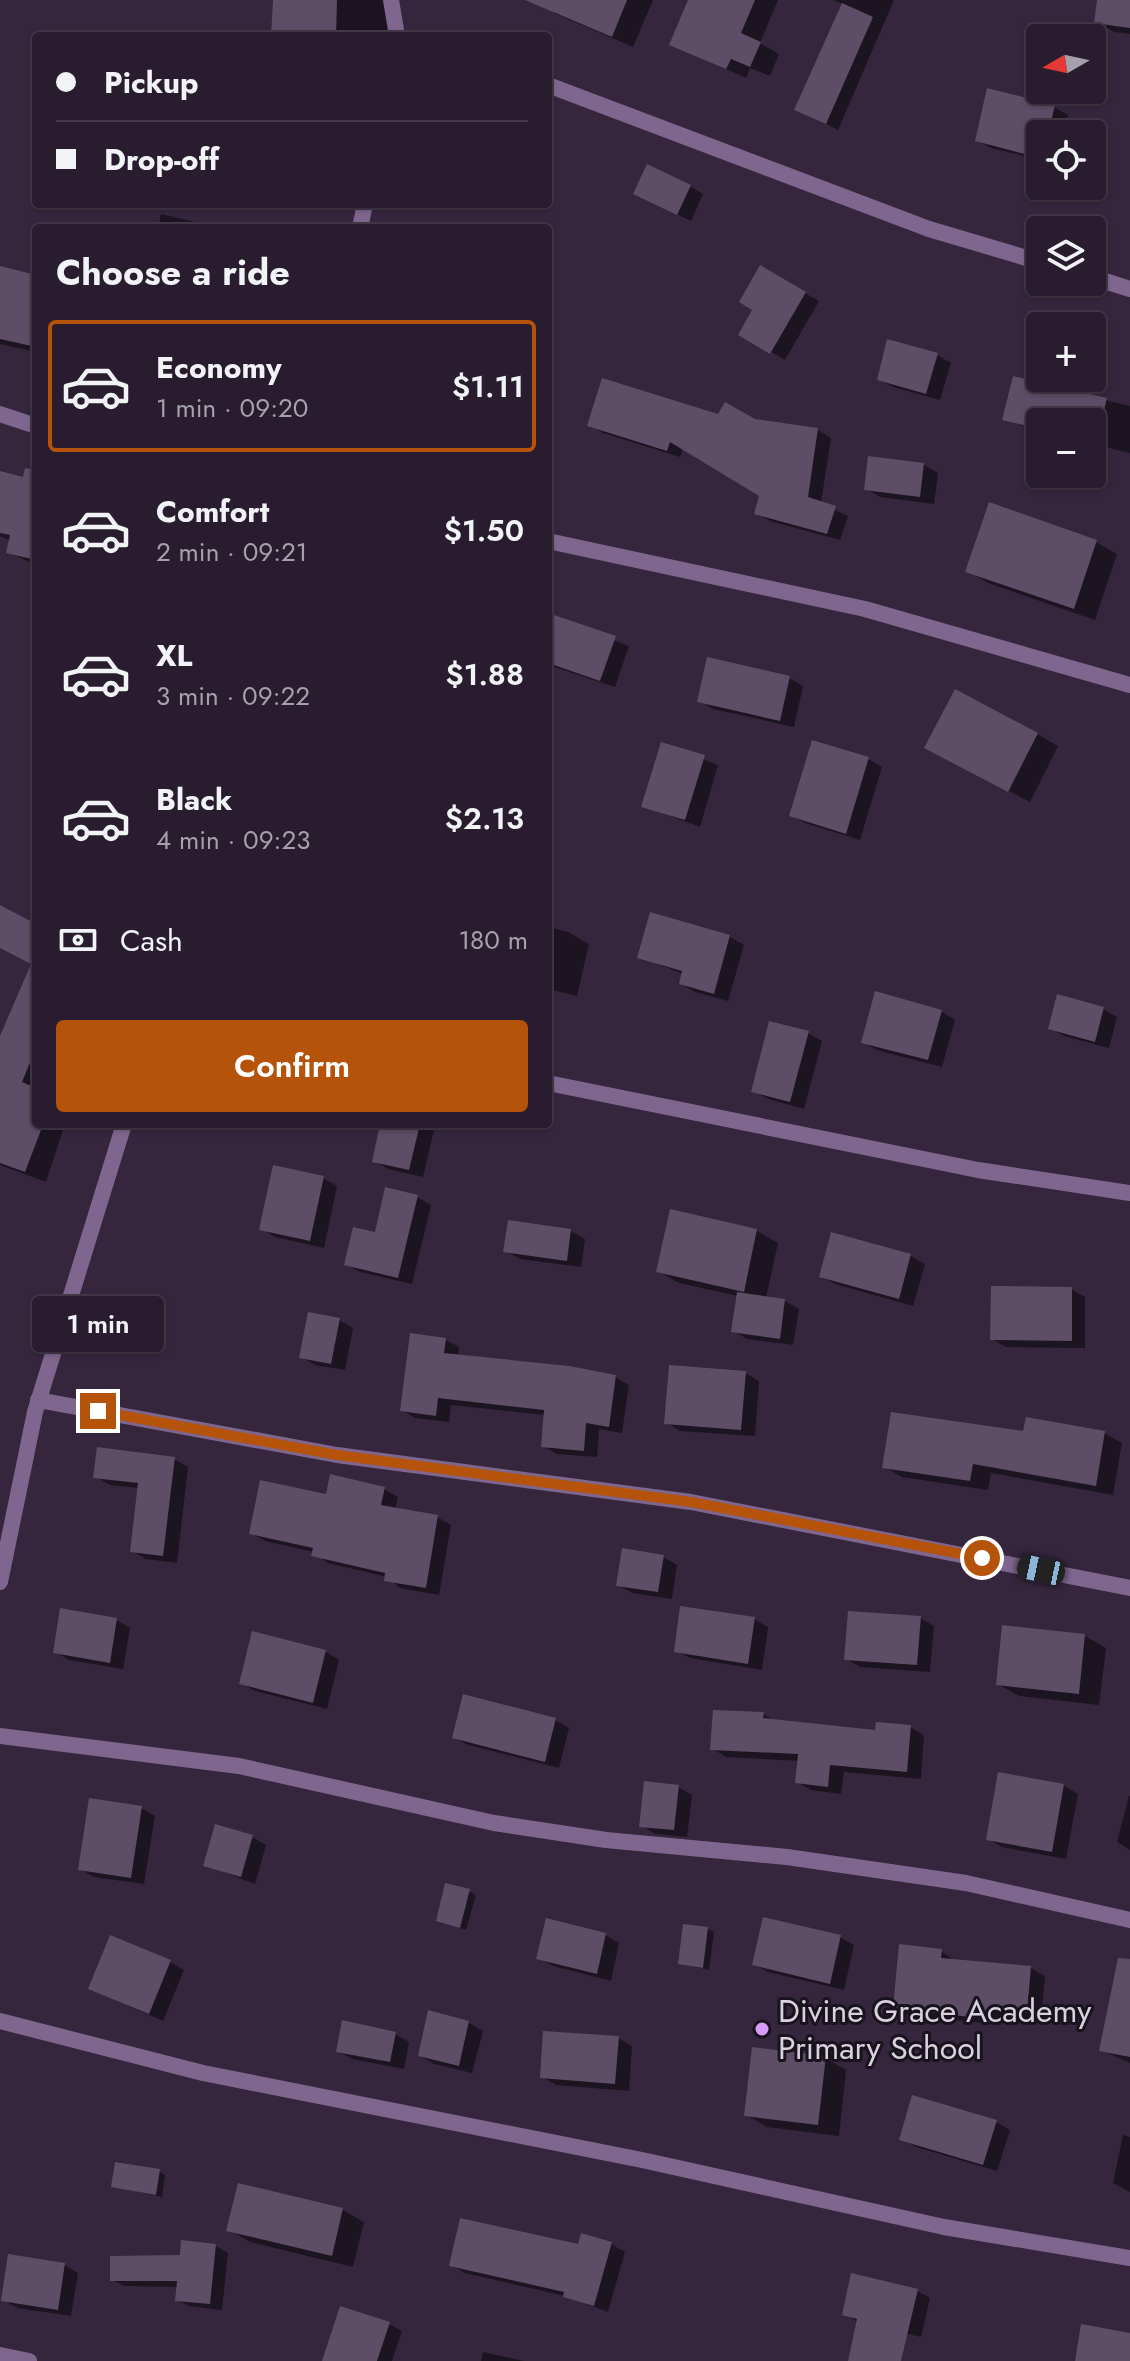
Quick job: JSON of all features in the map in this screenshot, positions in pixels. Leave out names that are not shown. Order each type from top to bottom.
[{"type":"street","points":[[391,0],[396,32]]},
{"type":"street","points":[[552,87],[929,229],[1026,258]]},
{"type":"street","points":[[1106,281],[1130,289]]},
{"type":"street","points":[[0,414],[32,425]]},
{"type":"street","points":[[552,542],[865,609],[1130,685]]},
{"type":"street","points":[[552,1084],[978,1170],[1130,1193]]},
{"type":"street","points":[[0,1582],[38,1400],[123,1128]]},
{"type":"street","points":[[38,1400],[337,1455],[691,1502],[1130,1588]]},
{"type":"street","points":[[0,1736],[239,1766],[494,1823],[606,1840],[787,1857],[966,1883],[1130,1920]]},
{"type":"street","points":[[0,2021],[203,2073],[642,2160],[944,2227],[1130,2258]]},
{"type":"street","points":[[0,2355],[29,2361]]},
{"type":"building","points":[[273,0],[337,0],[336,32],[271,32]]},
{"type":"building","points":[[525,0],[627,0],[612,37]]},
{"type":"building","points":[[688,0],[755,0],[741,33],[761,42],[750,67],[731,59],[726,69],[669,45]]},
{"type":"building","points":[[1097,0],[1130,0],[1130,28],[1094,23]]},
{"type":"building","points":[[842,3],[873,17],[826,124],[794,110]]},
{"type":"building","points":[[987,88],[1026,98],[1026,104],[1055,105],[1051,120],[1026,120],[1026,154],[975,141]]},
{"type":"building","points":[[647,164],[691,185],[677,215],[633,194]]},
{"type":"building","points":[[760,265],[806,292],[770,354],[738,335],[752,310],[739,302]]},
{"type":"building","points":[[0,266],[32,274],[32,346],[0,339]]},
{"type":"building","points":[[887,339],[938,353],[926,394],[877,380]]},
{"type":"building","points":[[1013,376],[1026,379],[1026,392],[1081,392],[1107,398],[1104,408],[1026,408],[1026,426],[1002,420]]},
{"type":"building","points":[[602,378],[718,414],[725,402],[755,419],[818,428],[808,497],[836,506],[827,534],[754,514],[759,496],[670,442],[667,451],[587,426]]},
{"type":"building","points":[[868,456],[924,463],[920,497],[864,490]]},
{"type":"building","points":[[25,468],[32,469],[32,559],[6,553],[10,535],[0,533],[0,471],[23,477]]},
{"type":"building","points":[[989,502],[1097,540],[1074,609],[965,572]]},
{"type":"building","points":[[552,614],[616,636],[600,681],[552,664]]},
{"type":"building","points":[[707,657],[790,676],[780,721],[697,702]]},
{"type":"building","points":[[955,689],[1038,733],[1008,792],[924,748]]},
{"type":"building","points":[[812,740],[869,757],[846,834],[789,816]]},
{"type":"building","points":[[661,742],[705,755],[685,820],[641,807]]},
{"type":"building","points":[[0,905],[32,922],[32,1058],[22,1082],[32,1086],[32,1128],[41,1130],[25,1172],[0,1163],[0,1036],[31,964],[0,948]]},
{"type":"building","points":[[650,912],[730,935],[714,994],[679,984],[682,971],[637,958]]},
{"type":"building","points":[[875,991],[942,1010],[928,1060],[861,1043]]},
{"type":"building","points":[[1057,994],[1104,1007],[1095,1042],[1048,1029]]},
{"type":"building","points":[[769,1021],[809,1031],[790,1102],[751,1092]]},
{"type":"building","points":[[379,1128],[419,1128],[409,1170],[372,1162]]},
{"type":"building","points":[[273,1165],[324,1176],[310,1241],[259,1230]]},
{"type":"building","points":[[385,1187],[418,1195],[398,1278],[344,1265],[353,1227],[375,1232]]},
{"type":"building","points":[[670,1209],[757,1229],[744,1292],[656,1272]]},
{"type":"building","points":[[508,1220],[571,1229],[567,1261],[503,1252]]},
{"type":"building","points":[[831,1232],[911,1254],[899,1299],[819,1277]]},
{"type":"building","points":[[991,1286],[1072,1287],[1072,1341],[990,1340]]},
{"type":"building","points":[[737,1292],[785,1299],[780,1339],[731,1332]]},
{"type":"building","points":[[308,1312],[340,1318],[331,1364],[299,1358]]},
{"type":"building","points":[[410,1333],[446,1338],[444,1353],[569,1366],[616,1375],[609,1427],[586,1423],[584,1451],[541,1447],[544,1410],[438,1398],[436,1416],[400,1411]]},
{"type":"building","points":[[669,1365],[746,1371],[741,1430],[664,1424]]},
{"type":"building","points":[[891,1412],[1023,1431],[1026,1417],[1105,1431],[1096,1486],[973,1464],[970,1481],[882,1468]]},
{"type":"building","points":[[97,1447],[175,1457],[163,1556],[130,1552],[138,1483],[93,1478]]},
{"type":"building","points":[[330,1474],[385,1487],[381,1505],[438,1515],[426,1588],[384,1581],[385,1573],[311,1556],[313,1548],[249,1534],[260,1480],[326,1494]]},
{"type":"building","points":[[622,1548],[664,1555],[658,1592],[616,1586]]},
{"type":"building","points":[[680,1606],[755,1617],[748,1664],[674,1652]]},
{"type":"building","points":[[60,1608],[117,1618],[110,1663],[53,1653]]},
{"type":"building","points":[[848,1611],[921,1616],[917,1665],[844,1660]]},
{"type":"building","points":[[1002,1625],[1085,1634],[1079,1694],[996,1685]]},
{"type":"building","points":[[252,1631],[326,1650],[313,1703],[239,1684]]},
{"type":"building","points":[[463,1694],[556,1718],[545,1762],[452,1738]]},
{"type":"building","points":[[713,1710],[764,1712],[763,1718],[875,1730],[876,1722],[911,1725],[907,1772],[830,1765],[828,1787],[795,1783],[798,1754],[710,1750]]},
{"type":"building","points":[[998,1772],[1064,1784],[1052,1852],[986,1840]]},
{"type":"building","points":[[644,1781],[679,1785],[674,1830],[639,1827]]},
{"type":"building","points":[[89,1798],[142,1806],[131,1878],[78,1870]]},
{"type":"building","points":[[215,1824],[253,1835],[241,1877],[203,1866]]},
{"type":"building","points":[[445,1883],[470,1889],[460,1928],[436,1921]]},
{"type":"building","points":[[763,1917],[841,1935],[830,1984],[752,1965]]},
{"type":"building","points":[[546,1918],[606,1933],[597,1974],[536,1959]]},
{"type":"building","points":[[683,1924],[708,1927],[703,1968],[678,1964]]},
{"type":"building","points":[[110,1935],[171,1960],[149,2014],[88,1989]]},
{"type":"building","points":[[899,1944],[942,1949],[941,1958],[1031,1966],[1027,2013],[988,2010],[987,2019],[893,2008]]},
{"type":"building","points":[[1118,1958],[1130,1959],[1130,2057],[1099,2051]]},
{"type":"building","points":[[428,2010],[469,2021],[459,2066],[418,2056]]},
{"type":"building","points":[[342,2020],[396,2032],[390,2062],[336,2052]]},
{"type":"building","points":[[543,2031],[619,2036],[615,2084],[540,2078]]},
{"type":"building","points":[[752,2047],[826,2056],[818,2125],[744,2116]]},
{"type":"building","points":[[912,2095],[997,2120],[983,2165],[899,2140]]},
{"type":"building","points":[[115,2162],[160,2169],[156,2195],[111,2187]]},
{"type":"building","points":[[238,2183],[343,2208],[332,2256],[226,2231]]},
{"type":"building","points":[[460,2218],[578,2244],[581,2233],[612,2242],[594,2306],[563,2297],[564,2292],[449,2266]]},
{"type":"building","points":[[181,2240],[216,2244],[210,2304],[175,2301],[177,2281],[110,2281],[110,2256],[180,2255]]},
{"type":"building","points":[[8,2254],[65,2263],[58,2310],[1,2301]]},
{"type":"building","points":[[851,2273],[918,2289],[901,2361],[848,2361],[857,2319],[842,2315]]},
{"type":"building","points":[[340,2306],[390,2322],[377,2361],[322,2361]]},
{"type":"building","points":[[1081,2324],[1130,2333],[1130,2361],[1075,2361]]},
{"type":"place","name":"Divine Grace Academy Primary School","points":[[762,2029]]},
{"type":"route","points":[[98,1411],[337,1455],[691,1502],[982,1558]]}]
